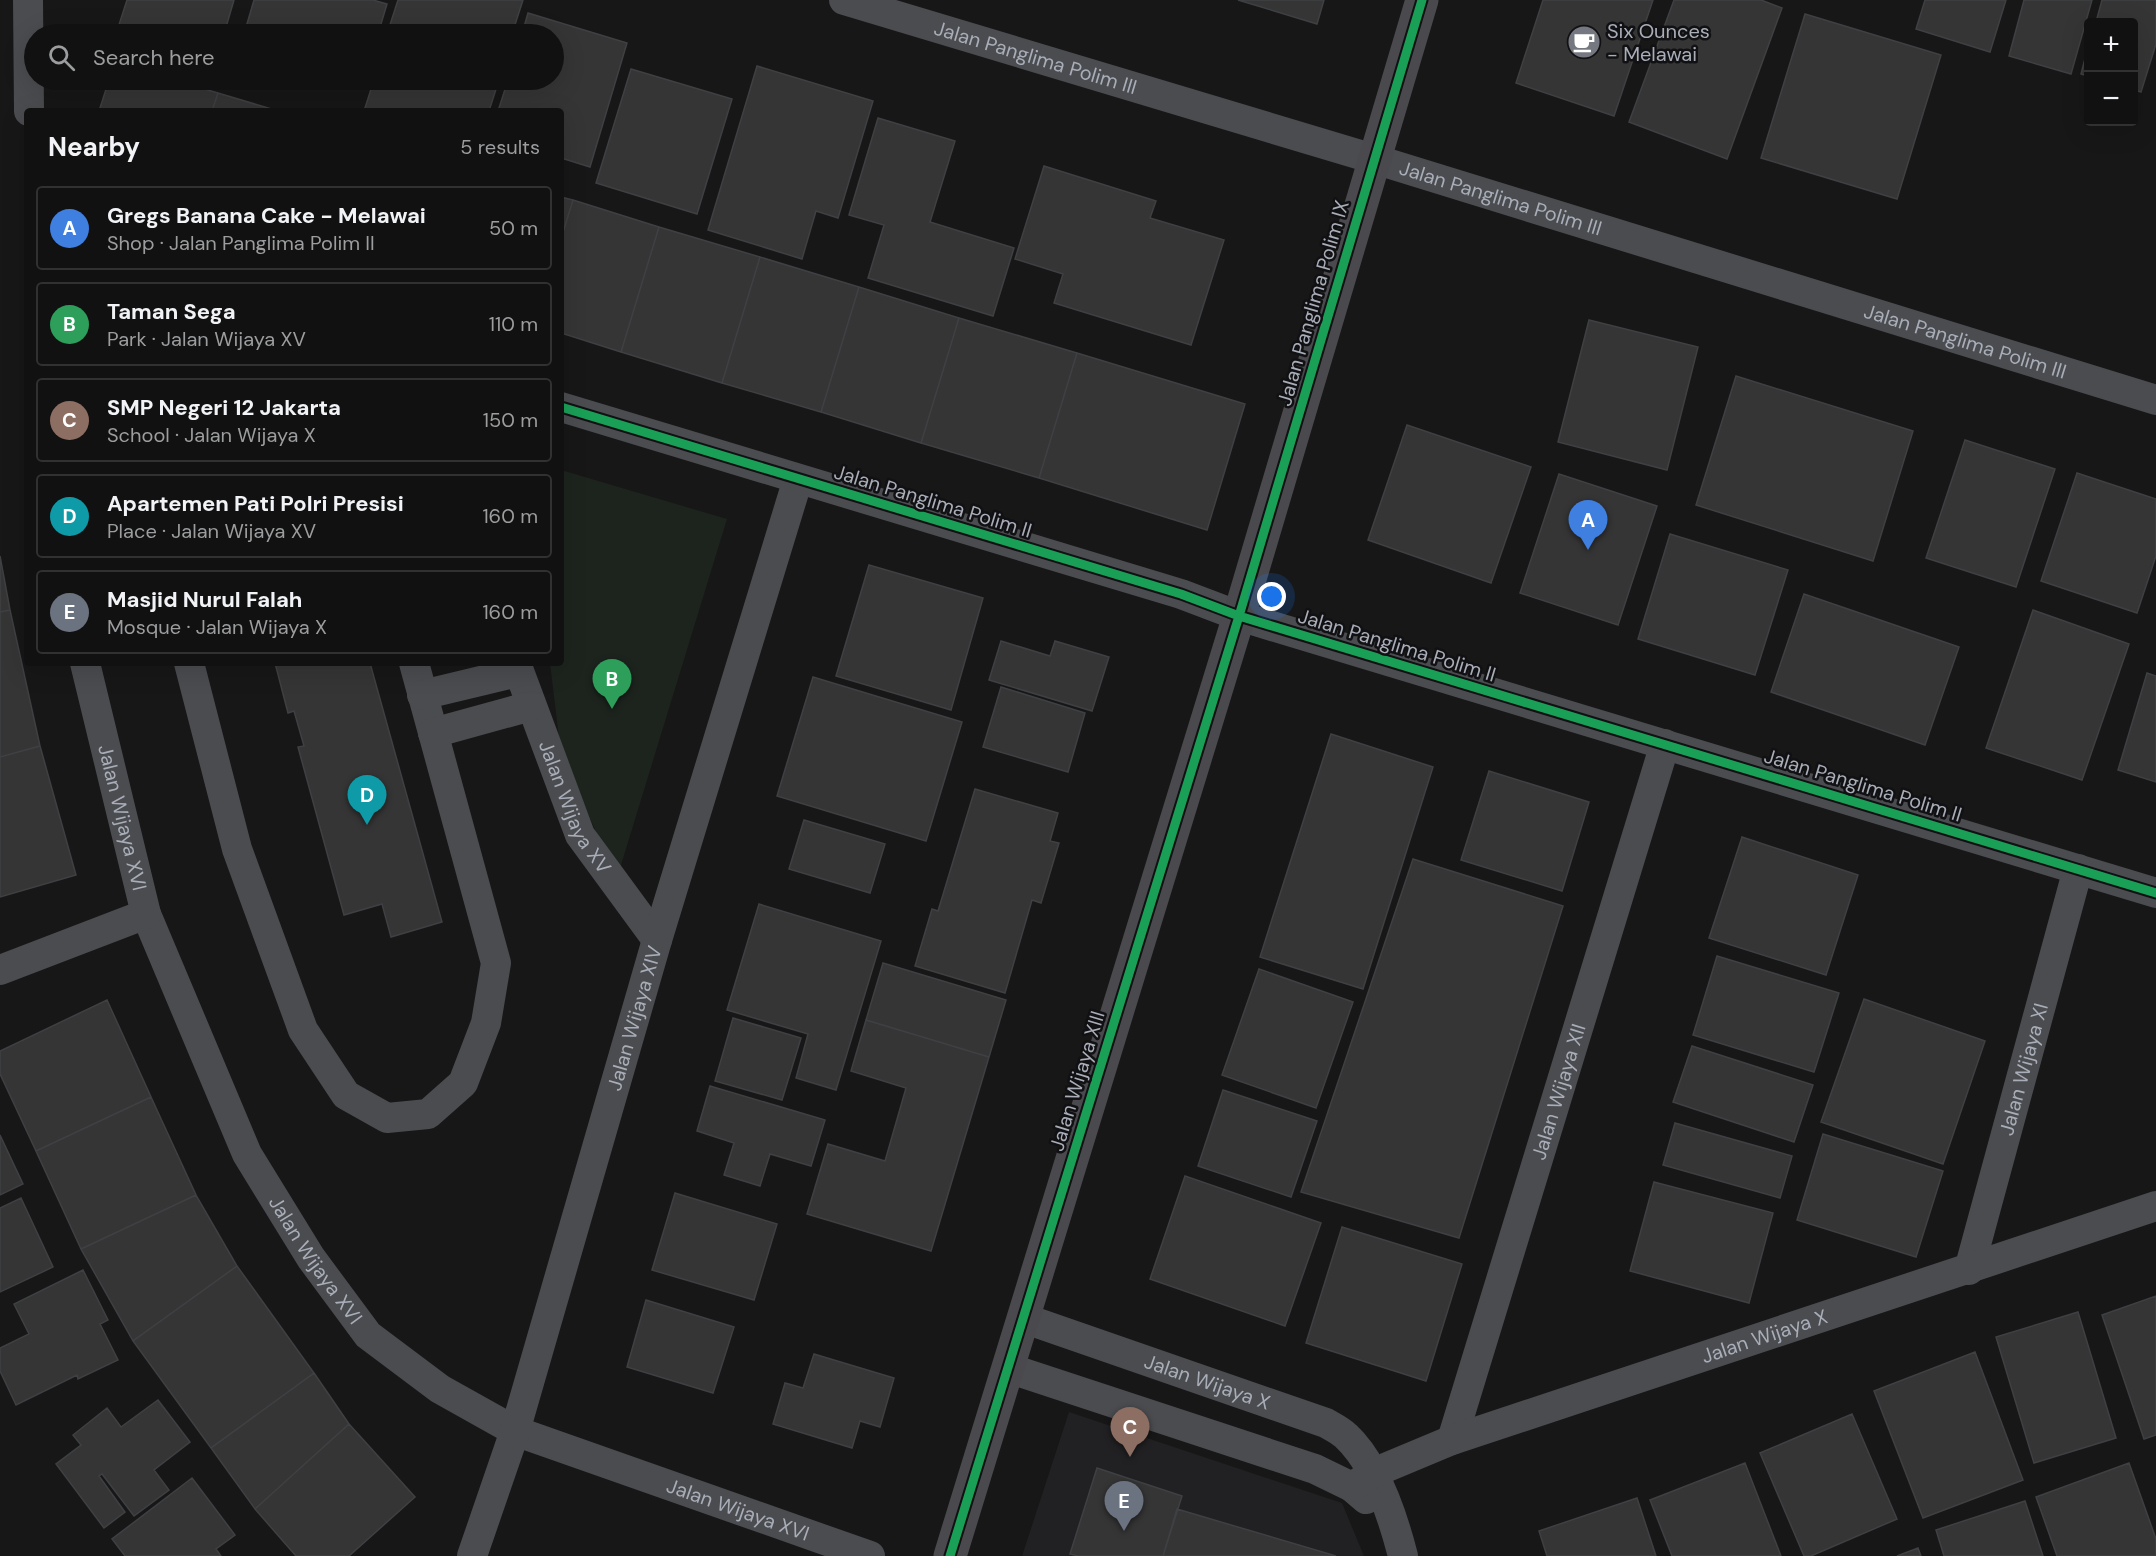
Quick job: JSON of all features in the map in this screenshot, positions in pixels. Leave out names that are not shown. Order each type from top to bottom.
[{"type":"street","points":[[28,0],[28,24]]},
{"type":"street","name":"Jalan Panglima Polim III","points":[[844,0],[1374,159],[2156,400]]},
{"type":"street","name":"Jalan Panglima Polim IX","points":[[1239,616],[1422,0]]},
{"type":"street","points":[[28,90],[28,108]]},
{"type":"street","name":"Jalan Panglima Polim II","points":[[564,407],[1181,594],[1239,616],[2156,893]]},
{"type":"street","name":"Jalan Wijaya XIV","points":[[472,1556],[515,1431],[657,940],[798,479]]},
{"type":"street","name":"Jalan Wijaya XIII","points":[[950,1556],[1239,616]]},
{"type":"street","name":"Jalan Wijaya XVI","points":[[86,666],[146,914],[248,1154],[311,1258],[368,1335],[440,1389],[515,1431],[870,1556]]},
{"type":"street","points":[[190,666],[237,849],[303,1030],[346,1095],[387,1118],[428,1114],[463,1083],[486,1023],[496,963],[415,666]]},
{"type":"street","points":[[422,695],[517,667]]},
{"type":"street","name":"Jalan Wijaya XV","points":[[517,667],[580,835],[657,940]]},
{"type":"street","points":[[432,733],[531,706]]},
{"type":"street","name":"Jalan Wijaya XII","points":[[1452,1440],[1665,744]]},
{"type":"street","name":"Jalan Wijaya XI","points":[[1969,1270],[2078,869]]},
{"type":"street","points":[[0,970],[146,914]]},
{"type":"street","name":"Jalan Wijaya X","points":[[1008,1368],[1315,1469],[1363,1480],[1452,1440],[2156,1206]]},
{"type":"street","name":"Jalan Wijaya X","points":[[1023,1318],[1326,1423],[1346,1435],[1363,1480],[1394,1522],[1403,1556]]},
{"type":"shaded area","points":[[564,471],[727,519],[617,878],[561,754],[550,666],[564,666]]},
{"type":"shaded area","points":[[1069,1412],[1342,1503],[1364,1556],[1022,1556]]},
{"type":"building","points":[[127,0],[234,0],[227,24],[119,24]]},
{"type":"building","points":[[254,0],[373,0],[387,4],[381,24],[247,24]]},
{"type":"building","points":[[398,0],[523,0],[515,24],[390,24]]},
{"type":"building","points":[[1238,0],[1324,0],[1317,24]]},
{"type":"building","name":"Six Ounces - Melawai","points":[[1543,0],[1653,0],[1614,116],[1516,83]]},
{"type":"building","points":[[1674,0],[1761,0],[1782,8],[1727,159],[1629,122]]},
{"type":"building","points":[[1925,0],[2006,0],[1990,52],[1916,29]]},
{"type":"building","points":[[2024,0],[2092,0],[2087,18],[2084,18],[2084,28],[2071,74],[2009,56]]},
{"type":"building","points":[[2102,0],[2156,0],[2156,44],[2141,92],[2138,91],[2138,18],[2097,18]]},
{"type":"building","points":[[528,13],[627,43],[590,167],[564,159],[564,108],[499,108],[505,90],[564,90],[564,24],[525,24]]},
{"type":"building","points":[[1805,14],[1941,55],[1897,199],[1761,158]]},
{"type":"building","points":[[757,66],[873,101],[838,218],[816,211],[802,259],[708,230]]},
{"type":"building","points":[[631,69],[732,99],[697,214],[596,183]]},
{"type":"building","points":[[106,90],[208,90],[218,93],[213,108],[100,108]]},
{"type":"building","points":[[371,90],[496,90],[490,108],[365,108]]},
{"type":"building","points":[[218,93],[268,108],[213,108]]},
{"type":"building","points":[[878,118],[955,141],[930,222],[1014,248],[993,316],[868,278],[884,225],[849,215]]},
{"type":"building","points":[[1044,166],[1156,201],[1150,218],[1224,240],[1191,345],[1054,303],[1063,274],[1015,259]]},
{"type":"building","points":[[564,198],[573,200],[564,229]]},
{"type":"building","points":[[573,200],[659,227],[621,352],[564,334],[564,229]]},
{"type":"building","points":[[659,227],[760,257],[722,383],[621,352]]},
{"type":"building","points":[[760,257],[859,287],[821,412],[722,383]]},
{"type":"building","points":[[859,287],[959,318],[921,443],[821,412]]},
{"type":"building","points":[[959,318],[1077,353],[1039,478],[921,443]]},
{"type":"building","points":[[1589,320],[1698,347],[1667,470],[1558,442]]},
{"type":"building","points":[[1077,353],[1245,404],[1207,530],[1039,478]]},
{"type":"building","points":[[1736,376],[1913,431],[1873,561],[1696,505]]},
{"type":"building","points":[[1407,425],[1531,467],[1491,583],[1368,540]]},
{"type":"building","points":[[1965,440],[2055,469],[2016,587],[1926,558]]},
{"type":"building","points":[[2077,473],[2156,499],[2156,556],[2137,613],[2041,581]]},
{"type":"building","points":[[1559,474],[1657,506],[1618,625],[1520,593]]},
{"type":"building","points":[[1670,534],[1788,570],[1755,675],[1638,639]]},
{"type":"building","points":[[0,556],[10,610],[0,612]]},
{"type":"building","points":[[869,565],[983,598],[951,710],[836,676]]},
{"type":"building","points":[[1804,594],[1959,647],[1925,745],[1771,692]]},
{"type":"building","points":[[10,610],[40,746],[0,757],[0,612]]},
{"type":"building","points":[[2033,610],[2129,644],[2082,780],[1986,748]]},
{"type":"building","points":[[1001,641],[1050,656],[1055,641],[1109,657],[1092,711],[989,680]]},
{"type":"building","points":[[276,666],[371,666],[442,922],[391,937],[382,904],[344,915],[298,747],[304,746],[294,711],[288,713]]},
{"type":"building","points":[[2147,673],[2156,676],[2156,782],[2118,770]]},
{"type":"building","points":[[813,677],[962,722],[926,841],[777,796]]},
{"type":"building","points":[[1001,687],[1085,713],[1068,772],[983,747]]},
{"type":"building","points":[[1331,734],[1433,767],[1363,989],[1260,957]]},
{"type":"building","points":[[40,746],[76,875],[0,897],[0,757]]},
{"type":"building","points":[[1489,771],[1589,802],[1562,891],[1461,860]]},
{"type":"building","points":[[975,789],[1058,813],[1050,841],[1059,843],[1041,903],[1032,900],[1005,993],[915,966],[932,909],[938,911]]},
{"type":"building","points":[[804,820],[885,844],[870,893],[789,869]]},
{"type":"building","points":[[1742,837],[1858,875],[1826,975],[1709,938]]},
{"type":"building","points":[[1413,859],[1563,906],[1459,1238],[1301,1192]]},
{"type":"building","points":[[759,904],[881,941],[836,1090],[796,1078],[808,1034],[727,1010]]},
{"type":"building","points":[[1717,956],[1839,993],[1814,1072],[1693,1035]]},
{"type":"building","points":[[883,963],[1006,1000],[989,1057],[866,1020]]},
{"type":"building","points":[[1259,969],[1353,1002],[1316,1108],[1222,1075]]},
{"type":"building","points":[[1864,999],[1985,1041],[1943,1164],[1821,1122]]},
{"type":"building","points":[[107,1000],[151,1097],[36,1151],[0,1074],[0,1051]]},
{"type":"building","points":[[733,1018],[801,1038],[782,1100],[715,1081]]},
{"type":"building","points":[[866,1020],[989,1057],[931,1251],[807,1214],[828,1144],[885,1161],[906,1088],[851,1071]]},
{"type":"building","points":[[1692,1046],[1813,1085],[1794,1142],[1673,1102]]},
{"type":"building","points":[[710,1086],[825,1120],[811,1166],[770,1154],[760,1186],[724,1175],[734,1143],[697,1131]]},
{"type":"building","points":[[1223,1090],[1317,1121],[1291,1197],[1198,1166]]},
{"type":"building","points":[[151,1097],[196,1195],[81,1249],[36,1151]]},
{"type":"building","points":[[1675,1123],[1792,1156],[1780,1198],[1663,1165]]},
{"type":"building","points":[[1823,1134],[1943,1171],[1916,1257],[1797,1220]]},
{"type":"building","points":[[0,1135],[23,1184],[0,1195]]},
{"type":"building","points":[[1185,1176],[1321,1223],[1285,1326],[1150,1279]]},
{"type":"building","points":[[1654,1182],[1773,1213],[1749,1303],[1630,1271]]},
{"type":"building","points":[[675,1193],[777,1224],[754,1300],[652,1270]]},
{"type":"building","points":[[196,1195],[237,1266],[133,1341],[81,1249]]},
{"type":"building","points":[[21,1198],[53,1267],[0,1292],[0,1208]]},
{"type":"building","points":[[1342,1227],[1462,1264],[1426,1381],[1306,1343]]},
{"type":"building","points":[[237,1266],[314,1373],[211,1448],[133,1341]]},
{"type":"building","points":[[83,1270],[108,1320],[100,1324],[118,1360],[78,1379],[77,1375],[16,1405],[0,1371],[0,1348],[29,1334],[14,1304]]},
{"type":"building","points":[[2156,1296],[2156,1435],[2144,1439],[2102,1315]]},
{"type":"building","points":[[646,1300],[734,1327],[713,1393],[627,1367]]},
{"type":"building","points":[[2078,1312],[2116,1438],[2034,1463],[1996,1337]]},
{"type":"building","points":[[1975,1352],[2023,1480],[1923,1518],[1874,1391]]},
{"type":"building","points":[[814,1354],[894,1378],[880,1427],[860,1421],[852,1448],[773,1424],[785,1383],[803,1388]]},
{"type":"building","points":[[314,1373],[349,1424],[255,1509],[211,1448]]},
{"type":"building","points":[[158,1400],[190,1442],[154,1470],[169,1490],[134,1516],[102,1474],[99,1476],[125,1512],[104,1528],[56,1464],[81,1445],[73,1435],[107,1408],[121,1427]]},
{"type":"building","points":[[1852,1414],[1897,1519],[1811,1556],[1804,1556],[1760,1453]]},
{"type":"building","points":[[349,1424],[415,1497],[349,1556],[296,1556],[255,1509]]},
{"type":"building","points":[[1745,1463],[1781,1556],[1672,1556],[1650,1500]]},
{"type":"building","points":[[2129,1463],[2156,1539],[2156,1556],[2057,1556],[2036,1497]]},
{"type":"building","points":[[1097,1468],[1182,1496],[1163,1556],[1078,1556],[1070,1554]]},
{"type":"building","points":[[192,1478],[235,1535],[216,1549],[221,1556],[125,1556],[112,1539]]},
{"type":"building","points":[[1637,1498],[1656,1556],[1547,1556],[1539,1531]]},
{"type":"building","points":[[2025,1501],[2043,1556],[1944,1556],[1936,1530]]},
{"type":"building","points":[[1177,1509],[1336,1556],[1163,1556]]},
{"type":"building","points":[[1918,1548],[1921,1556],[1897,1556]]},
{"type":"cycle path","points":[[950,1556],[1239,616],[1422,0]]},
{"type":"cycle path","points":[[564,408],[1181,594],[1239,616],[2156,893]]},
{"type":"place","name":"Six Ounces - Melawai","points":[[1584,42]]},
{"type":"place","name":"Gregs Banana Cake - Melawai","points":[[1588,550]]},
{"type":"place","name":"Taman Sega","points":[[612,709]]},
{"type":"place","name":"Apartemen Pati Polri Presisi","points":[[367,825]]},
{"type":"place","name":"SMP Negeri 12 Jakarta","points":[[1130,1457]]},
{"type":"place","name":"Masjid Nurul Falah","points":[[1124,1531]]}]
